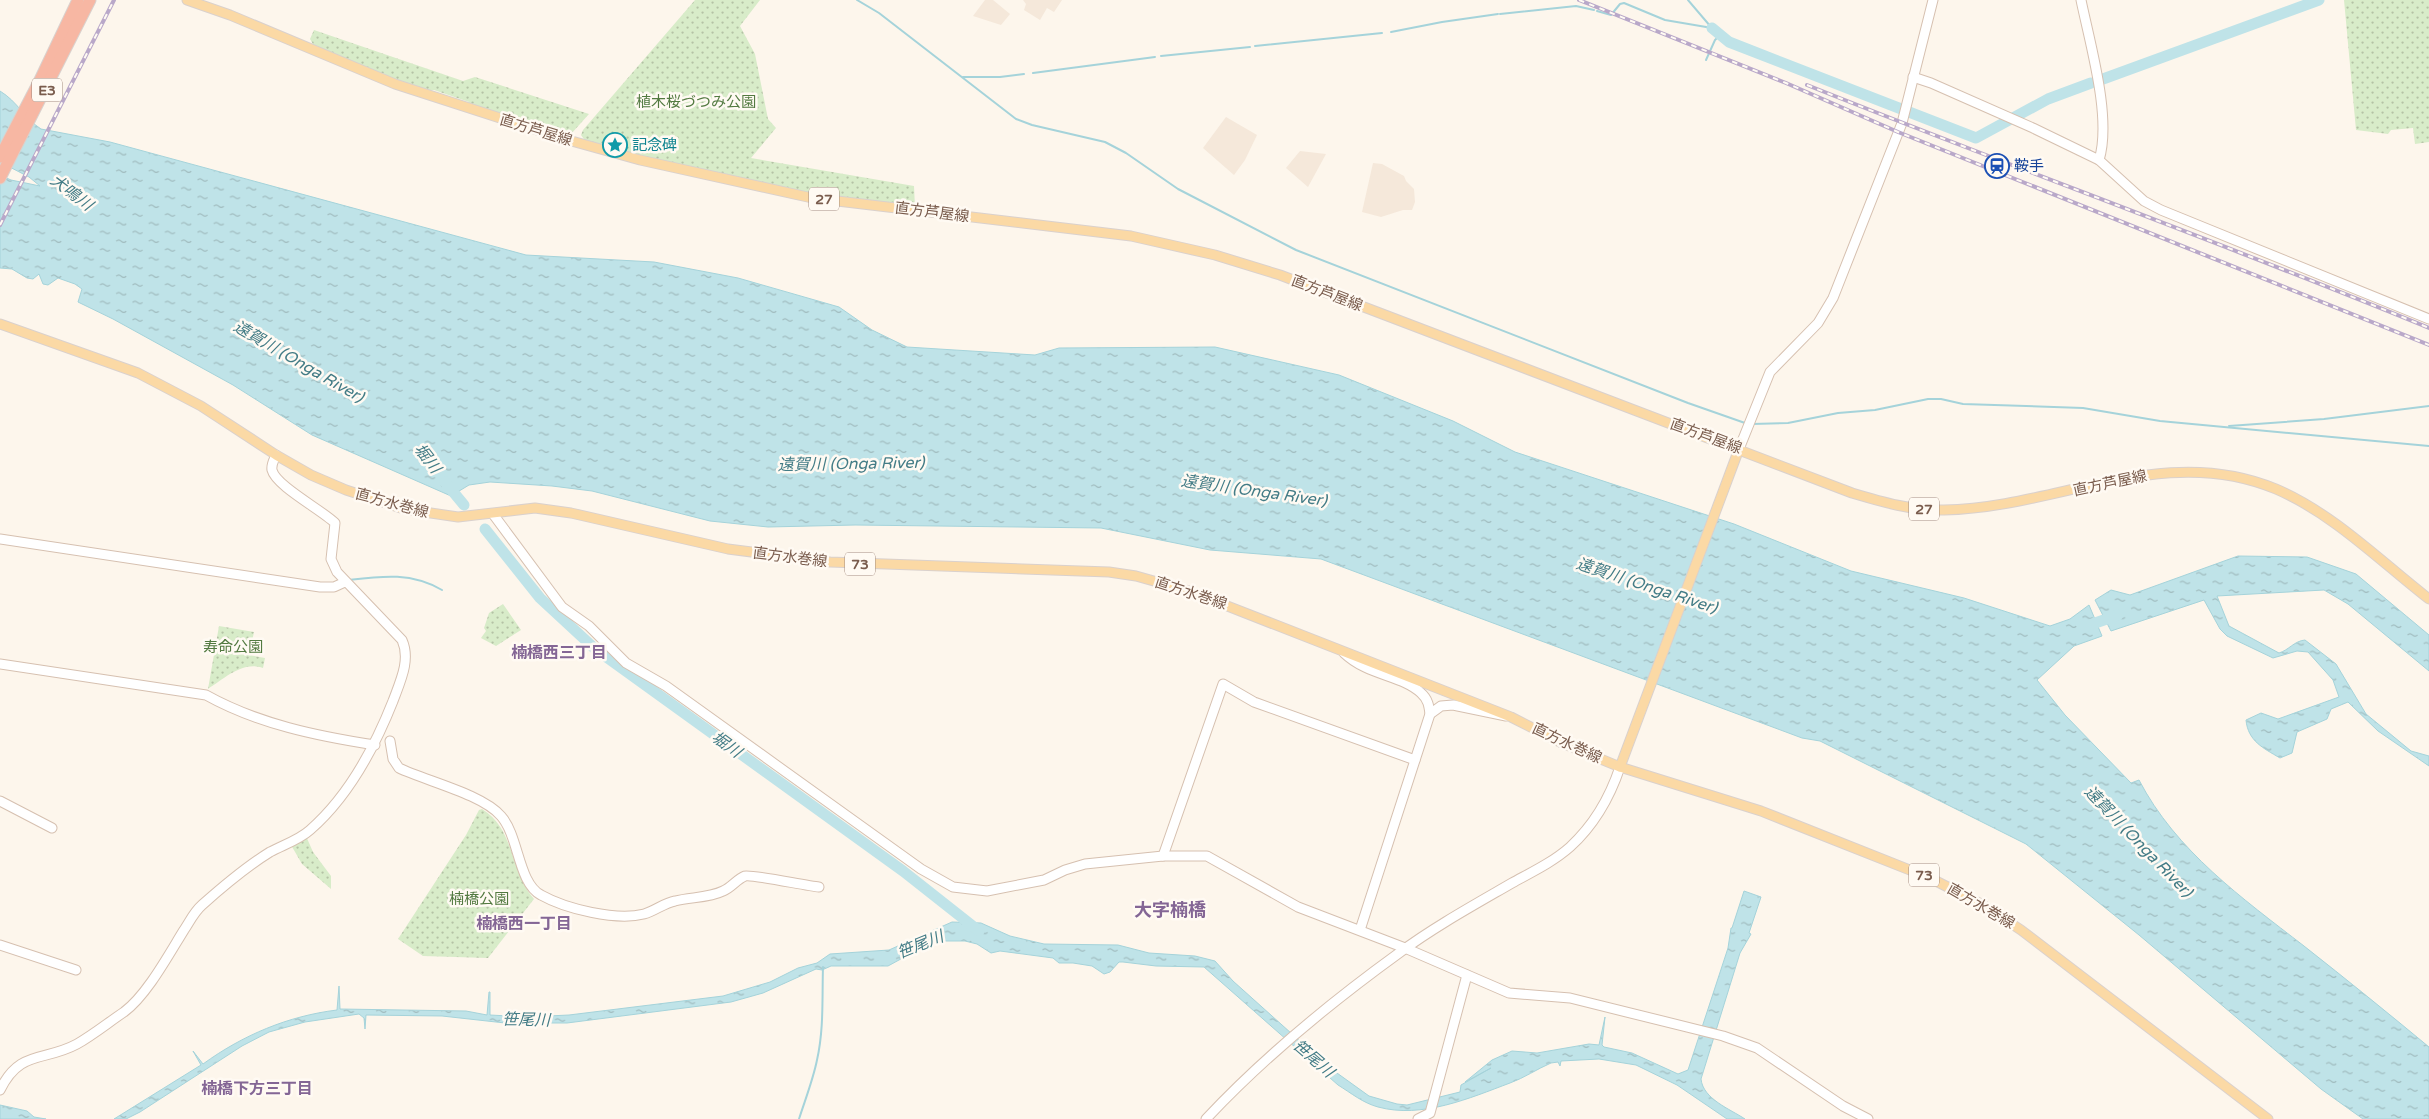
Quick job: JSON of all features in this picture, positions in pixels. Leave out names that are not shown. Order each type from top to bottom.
[{"type":"highway","name":"E3","points":[[0,157],[39,82],[78,0]]},
{"type":"highway","name":"E3","points":[[0,178],[90,0]]},
{"type":"main road","name":"直方芦屋線","points":[[186,0],[238,19],[395,84],[568,140],[648,163],[812,198],[1131,236],[1215,255],[1280,275],[1738,451],[1852,493],[1888,504],[1943,510],[1967,509],[2025,500],[2156,474],[2180,471],[2221,474],[2274,489],[2319,512],[2429,599]]},
{"type":"main road","name":"直方水巻線","points":[[0,324],[138,373],[167,387],[311,475],[346,490],[404,509],[458,518],[535,508],[572,513],[728,549],[830,562],[1118,573],[1189,591],[1511,717],[1562,743],[1761,811],[1930,878],[1983,905],[2069,965],[2268,1119]]},
{"type":"main road","name":"直方水巻線","points":[[1622,764],[1738,451]]},
{"type":"street","points":[[1738,451],[1770,372],[1818,323],[1830,304],[1902,123],[1934,0]]},
{"type":"street","points":[[2081,0],[2101,104],[2104,145],[2100,160]]},
{"type":"street","points":[[1913,77],[1931,83],[2019,122],[2100,160],[2144,201],[2161,210],[2429,319]]},
{"type":"street","points":[[0,1090],[12,1070],[25,1060],[78,1044],[126,1010],[147,986],[201,906],[269,853],[308,831],[344,792],[375,745],[400,682],[406,658],[405,648],[402,640],[337,572],[331,559],[335,523],[296,494],[272,472],[272,464],[276,455]]},
{"type":"street","points":[[493,514],[531,563],[551,595],[562,607],[589,626],[626,663],[674,691],[921,869],[946,884],[960,888],[987,890],[1044,880],[1065,870],[1085,864],[1163,856],[1207,856],[1298,907],[1360,930],[1402,951],[1509,993],[1570,998],[1690,1027],[1757,1048],[1843,1106],[1868,1119]]},
{"type":"street","points":[[0,539],[320,587],[334,587],[345,582]]},
{"type":"street","points":[[1344,653],[1355,663],[1421,692],[1428,703],[1430,714],[1360,930]]},
{"type":"street","points":[[0,664],[206,695],[233,710],[274,723],[332,738],[375,745]]},
{"type":"street","points":[[1163,856],[1223,684],[1254,702],[1415,760]]},
{"type":"street","points":[[1430,714],[1441,706],[1452,705],[1486,714],[1511,717]]},
{"type":"street","points":[[390,740],[394,760],[399,768],[478,800],[497,811],[509,829],[532,887],[542,896],[556,902],[596,913],[632,915],[644,914],[673,901],[724,891],[746,875],[819,887]]},
{"type":"street","points":[[1206,1119],[1237,1085],[1302,1028],[1402,951],[1552,860],[1570,847],[1599,812],[1613,788],[1622,764]]},
{"type":"street","points":[[0,801],[52,828]]},
{"type":"street","points":[[0,945],[76,970]]},
{"type":"street","points":[[1418,1119],[1430,1112],[1467,975]]},
{"type":"shaded area","points":[[985,0],[993,0],[1010,14],[1001,25],[973,16]]},
{"type":"shaded area","points":[[1023,0],[1062,0],[1054,12],[1047,8],[1040,20],[1024,10],[1026,4]]},
{"type":"shaded area","points":[[1226,117],[1257,135],[1245,160],[1234,175],[1203,148]]},
{"type":"shaded area","points":[[1300,151],[1326,154],[1308,187],[1286,168]]},
{"type":"shaded area","points":[[1373,163],[1382,164],[1404,176],[1414,189],[1415,202],[1412,210],[1403,210],[1381,217],[1362,212]]},
{"type":"green space","name":"植木桜づつみ公園","points":[[695,0],[760,0],[740,26],[755,54],[768,119],[776,128],[751,158],[914,186],[915,208],[817,195],[669,164],[586,142],[581,135],[583,130]]},
{"type":"green space","points":[[2344,0],[2429,0],[2429,142],[2415,144],[2413,128],[2391,130],[2388,134],[2356,130]]},
{"type":"green space","points":[[314,30],[463,81],[475,77],[589,114],[571,134],[562,135],[469,105],[469,102],[434,90],[427,91],[389,78],[314,46],[310,39]]},
{"type":"green space","points":[[503,604],[521,630],[496,646],[481,638],[486,631],[484,628],[489,613]]},
{"type":"green space","name":"寿命公園","points":[[219,626],[254,632],[249,655],[265,658],[263,668],[256,666],[241,669],[208,689]]},
{"type":"green space","name":"楠橋公園","points":[[482,809],[501,828],[507,839],[520,876],[534,899],[488,958],[423,956],[398,939],[466,835],[479,810]]},
{"type":"green space","points":[[306,836],[313,852],[331,876],[331,889],[302,864],[291,845]]},
{"type":"water","name":"犬鳴川","points":[[0,91],[12,100],[41,129],[110,142],[526,255],[654,262],[738,278],[839,307],[872,330],[907,347],[1035,355],[1059,348],[1215,347],[1339,375],[1453,421],[1515,452],[1734,524],[1851,571],[1964,598],[2050,626],[2070,619],[2089,605],[2102,636],[2074,646],[2037,680],[2065,715],[2131,783],[2139,780],[2154,806],[2172,829],[2212,872],[2429,1047],[2429,1119],[2363,1119],[2321,1089],[2139,935],[2026,844],[1820,741],[1802,738],[1321,559],[1210,550],[1101,528],[855,525],[768,527],[710,521],[592,491],[552,486],[490,482],[469,485],[451,496],[312,435],[233,385],[113,319],[78,302],[82,289],[75,284],[58,278],[48,285],[43,284],[39,274],[33,279],[27,278],[12,269],[0,268],[0,175],[11,180],[40,186],[29,177],[0,162]]},
{"type":"water","points":[[2238,556],[2307,557],[2356,574],[2429,635],[2429,671],[2348,604],[2324,590],[2217,596],[2229,626],[2279,653],[2305,640],[2336,664],[2366,714],[2411,751],[2429,756],[2429,766],[2378,731],[2348,702],[2331,709],[2327,719],[2297,732],[2292,753],[2280,758],[2253,739],[2246,720],[2261,713],[2278,719],[2339,697],[2333,680],[2308,652],[2297,651],[2273,658],[2227,636],[2220,629],[2204,600],[2111,631],[2095,600],[2111,590],[2130,595]]},
{"type":"water","name":"笹尾川","points":[[1744,891],[1761,897],[1749,933],[1751,934],[1740,953],[1701,1079],[1703,1086],[1712,1098],[1745,1119],[1727,1119],[1677,1085],[1636,1065],[1599,1059],[1561,1061],[1560,1066],[1558,1062],[1551,1063],[1515,1081],[1479,1095],[1429,1109],[1395,1110],[1378,1107],[1362,1100],[1338,1085],[1204,967],[1156,966],[1119,962],[1110,972],[1104,974],[1092,966],[1059,963],[1053,958],[1000,951],[991,953],[977,944],[965,941],[943,941],[922,949],[913,955],[910,954],[888,966],[831,966],[822,970],[816,969],[763,993],[731,1002],[567,1023],[505,1023],[442,1016],[366,1015],[365,1029],[364,1018],[359,1014],[305,1022],[269,1032],[242,1046],[140,1112],[126,1119],[114,1119],[201,1065],[193,1051],[203,1064],[234,1044],[267,1028],[301,1017],[337,1010],[339,986],[340,1009],[466,1011],[487,1015],[490,992],[490,1015],[527,1017],[569,1015],[723,996],[770,982],[798,968],[817,963],[830,954],[889,950],[952,922],[981,923],[1010,936],[1044,944],[1118,945],[1149,953],[1195,956],[1215,961],[1233,981],[1337,1073],[1369,1096],[1397,1104],[1407,1105],[1460,1092],[1461,1085],[1491,1068],[1465,1082],[1492,1060],[1512,1051],[1537,1053],[1589,1044],[1599,1045],[1605,1017],[1602,1045],[1604,1047],[1632,1053],[1678,1074],[1688,1070],[1728,948],[1731,928]]},
{"type":"water","points":[[0,1105],[27,1111],[34,1117],[46,1119],[0,1119]]},
{"type":"waterway","points":[[857,0],[879,13],[1016,119],[1032,125],[1105,142],[1126,153],[1178,189],[1296,250],[1688,403],[1745,423]]},
{"type":"waterway","points":[[1688,0],[1711,27]]},
{"type":"waterway","points":[[2103,79],[2319,0]]},
{"type":"waterway","points":[[1597,11],[1611,15],[1620,4],[1624,3],[1665,20],[1712,28]]},
{"type":"waterway","points":[[1500,14],[1576,6],[1594,10]]},
{"type":"waterway","points":[[1391,32],[1498,14]]},
{"type":"waterway","points":[[1712,28],[1729,42],[1976,138],[2048,99],[2091,83]]},
{"type":"waterway","points":[[1255,46],[1382,33]]},
{"type":"waterway","points":[[1706,60],[1715,40],[1719,36]]},
{"type":"waterway","points":[[1161,56],[1250,47]]},
{"type":"waterway","points":[[1033,73],[1155,57]]},
{"type":"waterway","points":[[963,77],[1000,77],[1024,74]]},
{"type":"waterway","points":[[1752,424],[1788,423],[1838,413],[1875,410],[1928,399],[1941,399],[1963,404],[2083,408],[2160,421],[2429,446]]},
{"type":"waterway","points":[[2229,426],[2324,419],[2429,406]]},
{"type":"waterway","name":"堀川","points":[[445,482],[464,505]]},
{"type":"waterway","name":"堀川","points":[[485,529],[540,598],[594,648],[903,871],[979,931]]},
{"type":"waterway","points":[[348,580],[373,577],[408,578],[419,580],[442,590]]},
{"type":"waterway","name":"遠賀川 (Onga River)","points":[[2084,627],[2118,615]]},
{"type":"waterway","points":[[799,1119],[813,1075],[819,1048],[822,1025],[823,967]]},
{"type":"railway","points":[[0,225],[114,0]]},
{"type":"railway","points":[[1579,0],[1786,83],[1898,132],[2429,345]]},
{"type":"railway","points":[[1807,85],[2429,328]]},
{"type":"place","name":"記念碑","points":[[615,145]]},
{"type":"place","name":"鞍手","points":[[1997,166]]},
{"type":"district","name":"楠橋西三丁目","points":[[559,652]]},
{"type":"district","name":"大字楠橋","points":[[1170,910]]},
{"type":"district","name":"楠橋西一丁目","points":[[524,923]]},
{"type":"district","name":"楠橋下方三丁目","points":[[257,1088]]}]
